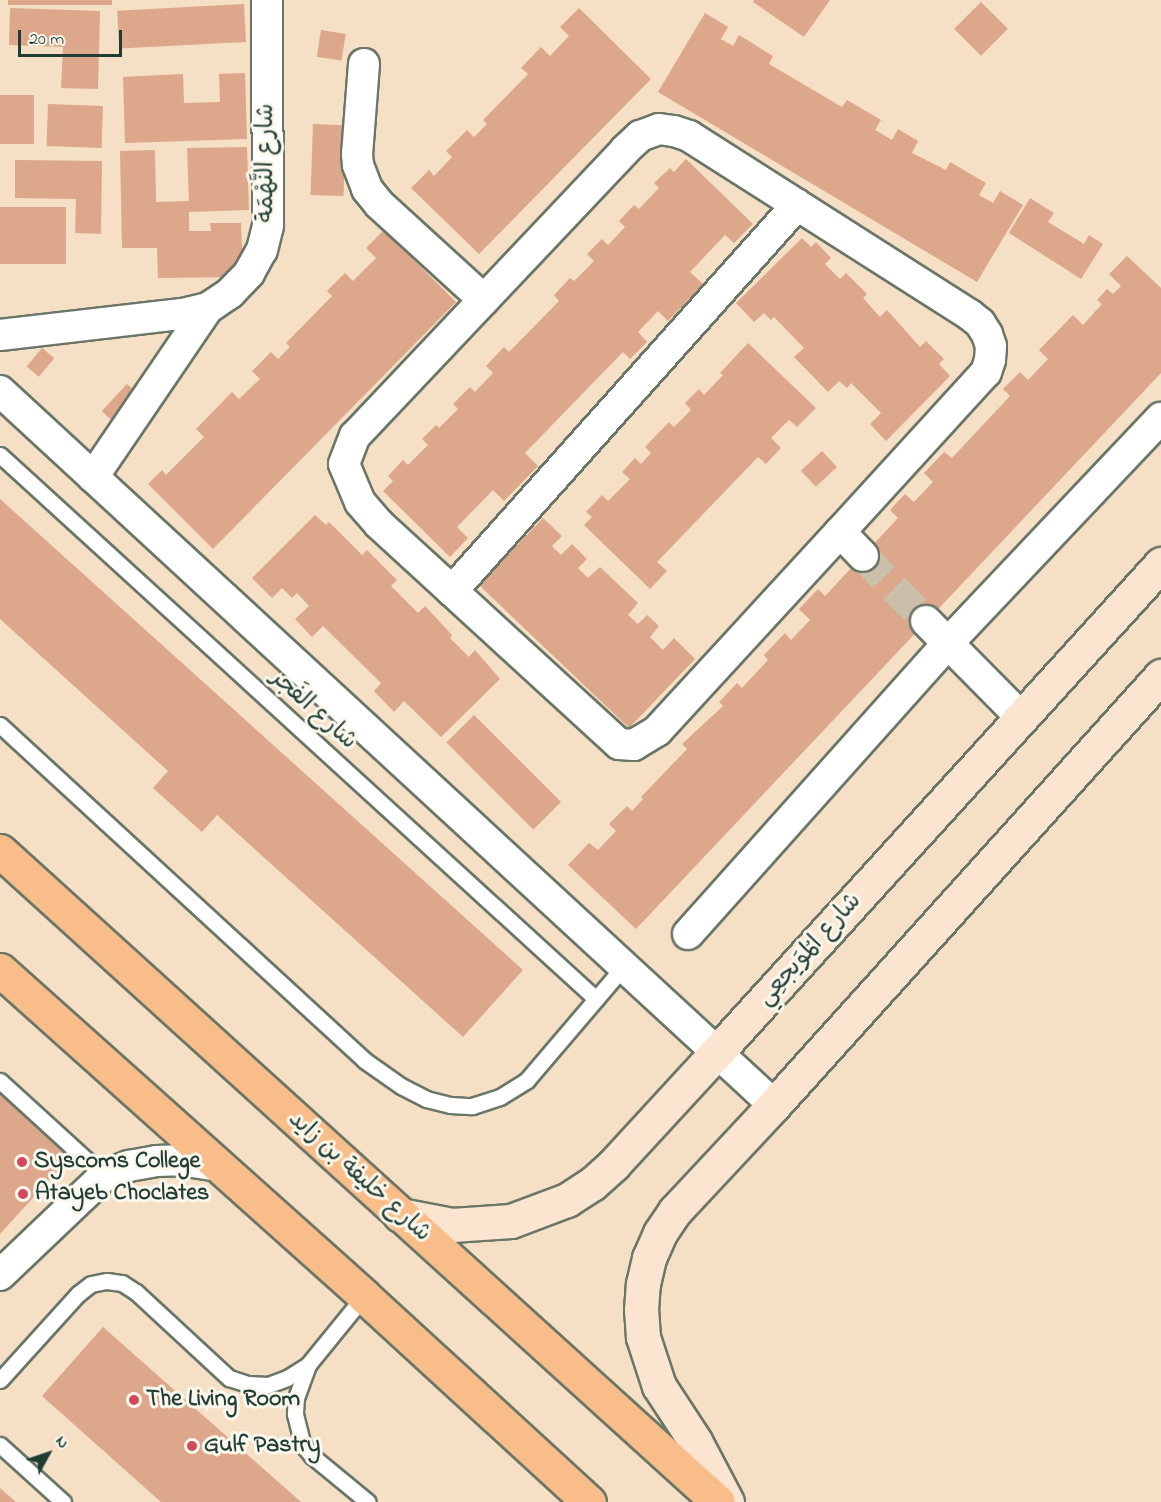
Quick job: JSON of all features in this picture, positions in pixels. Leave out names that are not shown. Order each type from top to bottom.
[{"type":"highway","name":"شارع خليفة بن زايد","points":[[0,851],[718,1502]]},
{"type":"highway","points":[[0,969],[589,1502]]},
{"type":"street","name":"شارع النَّهْمَة","points":[[0,335],[182,314],[208,308],[230,293],[249,273],[262,250],[268,226],[267,0]]},
{"type":"street","points":[[364,64],[357,154],[358,165],[367,189],[379,204],[484,300]]},
{"type":"street","points":[[659,129],[689,136],[796,205],[970,315],[980,323],[991,346],[990,360],[986,372],[657,731],[634,745],[619,744],[379,524],[360,502],[344,464],[355,436],[640,136],[659,129]]},
{"type":"street","points":[[452,591],[796,205]]},
{"type":"street","points":[[93,477],[208,308]]},
{"type":"street","points":[[0,391],[774,1105]]},
{"type":"street","points":[[688,934],[948,643],[1161,418]]},
{"type":"street","points":[[840,532],[863,556]]},
{"type":"street","name":"شارع المُوَيجعِي","points":[[400,1215],[452,1225],[482,1225],[511,1221],[567,1200],[614,1164],[1161,564]]},
{"type":"street","points":[[926,621],[1022,718]]},
{"type":"street","points":[[727,1502],[695,1441],[659,1386],[649,1362],[642,1328],[643,1284],[650,1258],[675,1211],[774,1105],[1161,676]]},
{"type":"street","points":[[0,1275],[104,1176],[129,1166],[156,1161],[180,1160],[217,1166]]},
{"type":"street","points":[[537,1456],[566,1502]]},
{"type":"lane","name":"شارع الفَجر","points":[[0,454],[596,999]]},
{"type":"lane","points":[[0,725],[364,1060],[401,1086],[426,1099],[450,1105],[472,1106],[500,1097],[527,1080],[624,966]]},
{"type":"lane","points":[[0,1081],[104,1176]]},
{"type":"lane","points":[[0,1380],[78,1294],[91,1284],[107,1281],[123,1283],[136,1292],[229,1378],[248,1384],[268,1384],[287,1378],[308,1365]]},
{"type":"lane","points":[[364,1296],[308,1365],[296,1398],[297,1430],[303,1445],[312,1456],[368,1502]]},
{"type":"lane","points":[[0,1445],[63,1502]]},
{"type":"building","points":[[8,0],[112,0],[112,5],[8,5]]},
{"type":"building","points":[[754,0],[830,0],[804,37],[753,2]]},
{"type":"building","points":[[981,2],[1008,29],[981,56],[954,29]]},
{"type":"building","points":[[244,4],[246,42],[119,49],[117,11]]},
{"type":"building","points":[[10,8],[100,11],[98,89],[61,88],[63,47],[9,45]]},
{"type":"building","points":[[579,8],[651,79],[479,254],[411,188],[429,170],[434,176],[452,157],[446,151],[467,130],[474,137],[487,124],[483,120],[528,74],[521,68],[541,47],[550,56],[569,36],[560,27]]},
{"type":"building","points":[[705,13],[728,27],[721,39],[733,46],[739,35],[773,56],[769,64],[842,107],[847,100],[881,120],[875,130],[892,140],[898,129],[918,141],[912,153],[946,170],[950,162],[986,183],[979,195],[993,203],[1000,191],[1023,205],[977,282],[658,92]]},
{"type":"building","points":[[321,30],[346,34],[341,61],[317,57]]},
{"type":"building","points":[[245,73],[247,139],[125,143],[123,77],[183,74],[184,103],[220,102],[219,74]]},
{"type":"building","points":[[0,95],[34,95],[34,144],[0,144]]},
{"type":"building","points":[[48,104],[103,106],[102,148],[47,146]]},
{"type":"building","points":[[313,124],[346,125],[344,196],[311,195]]},
{"type":"building","points":[[247,147],[249,210],[189,212],[189,231],[211,231],[210,223],[241,223],[243,277],[158,278],[157,248],[122,248],[120,151],[155,150],[156,202],[189,201],[187,148]]},
{"type":"building","points":[[686,159],[753,224],[734,243],[725,235],[690,272],[703,284],[668,321],[658,311],[638,332],[647,342],[630,359],[623,352],[525,453],[538,466],[504,501],[493,490],[457,527],[468,538],[450,557],[383,491],[393,481],[388,476],[403,460],[408,465],[428,445],[422,439],[436,425],[439,428],[458,409],[453,404],[470,387],[475,392],[493,373],[486,366],[504,347],[509,352],[559,301],[554,295],[570,278],[574,281],[594,261],[587,254],[602,239],[608,245],[625,227],[619,221],[634,205],[639,209],[659,188],[654,183],[670,168],[674,172]]},
{"type":"building","points":[[15,160],[102,161],[101,234],[75,233],[76,199],[15,198]]},
{"type":"building","points":[[1030,198],[1054,213],[1048,222],[1084,244],[1089,235],[1103,244],[1081,279],[1009,233]]},
{"type":"building","points":[[0,207],[66,207],[66,264],[0,264]]},
{"type":"building","points":[[384,230],[456,302],[213,549],[148,484],[162,470],[166,475],[204,437],[196,429],[232,392],[239,399],[260,379],[252,371],[271,352],[278,359],[290,347],[286,343],[332,296],[327,291],[345,273],[353,281],[376,258],[366,248]]},
{"type":"building","points":[[802,238],[811,247],[816,242],[831,258],[825,264],[840,279],[846,273],[867,294],[863,298],[880,317],[887,310],[920,347],[926,341],[944,359],[939,364],[950,376],[886,441],[870,424],[881,413],[851,383],[847,388],[839,381],[828,392],[794,357],[804,348],[774,317],[771,320],[764,313],[754,322],[736,303]]},
{"type":"building","points":[[1127,256],[1161,288],[1161,373],[636,929],[568,865],[589,843],[598,850],[616,831],[609,824],[627,806],[632,811],[643,799],[641,797],[687,749],[682,744],[723,706],[719,702],[737,683],[742,688],[768,660],[764,655],[785,633],[791,640],[810,620],[799,609],[818,589],[825,596],[898,518],[890,510],[905,494],[914,502],[933,482],[924,473],[944,452],[952,458],[1010,396],[1003,389],[1020,372],[1028,380],[1048,359],[1039,350],[1073,315],[1083,325],[1102,304],[1097,300],[1107,289],[1113,294],[1121,286],[1109,274]]},
{"type":"building","points":[[748,343],[816,408],[797,427],[789,420],[771,438],[781,448],[766,464],[758,457],[657,562],[667,571],[650,589],[584,525],[592,517],[586,512],[602,495],[608,501],[630,479],[622,472],[635,458],[641,464],[651,453],[645,447],[669,422],[674,427],[691,410],[685,403],[699,389],[704,395],[723,375],[720,373]]},
{"type":"building","points":[[42,348],[54,358],[39,377],[27,366]]},
{"type":"building","points":[[127,384],[139,395],[113,422],[102,411]]},
{"type":"building","points":[[822,451],[837,467],[816,487],[801,471]]},
{"type":"building","points":[[0,499],[523,970],[463,1037],[217,815],[202,832],[153,788],[168,771],[0,619]]},
{"type":"building","points":[[315,515],[326,525],[329,522],[362,555],[367,550],[397,580],[391,586],[418,613],[425,606],[452,635],[450,638],[469,657],[475,650],[500,679],[441,737],[404,701],[394,712],[374,691],[381,683],[323,626],[312,637],[295,619],[309,606],[297,593],[292,598],[282,588],[272,598],[252,578]]},
{"type":"building","points":[[543,518],[562,536],[552,546],[561,555],[572,544],[587,559],[578,568],[588,578],[600,567],[638,603],[628,615],[638,624],[647,615],[659,626],[650,637],[663,650],[674,638],[695,659],[629,728],[479,585]]},
{"type":"building","points":[[474,715],[561,802],[533,830],[446,743]]},
{"type":"building","points":[[0,1089],[72,1155],[0,1234]]},
{"type":"building","points":[[103,1327],[301,1502],[161,1502],[42,1396]]},
{"type":"building","points":[[0,1488],[16,1502],[0,1502]]},
{"type":"tunnel","points":[[863,556],[926,621]]},
{"type":"place","name":"Syscoms College","points":[[22,1162]]},
{"type":"place","name":"Atayeb Choclates","points":[[23,1194]]},
{"type":"place","name":"The Living Room","points":[[134,1400]]},
{"type":"place","name":"Gulf Pastry","points":[[192,1446]]}]
